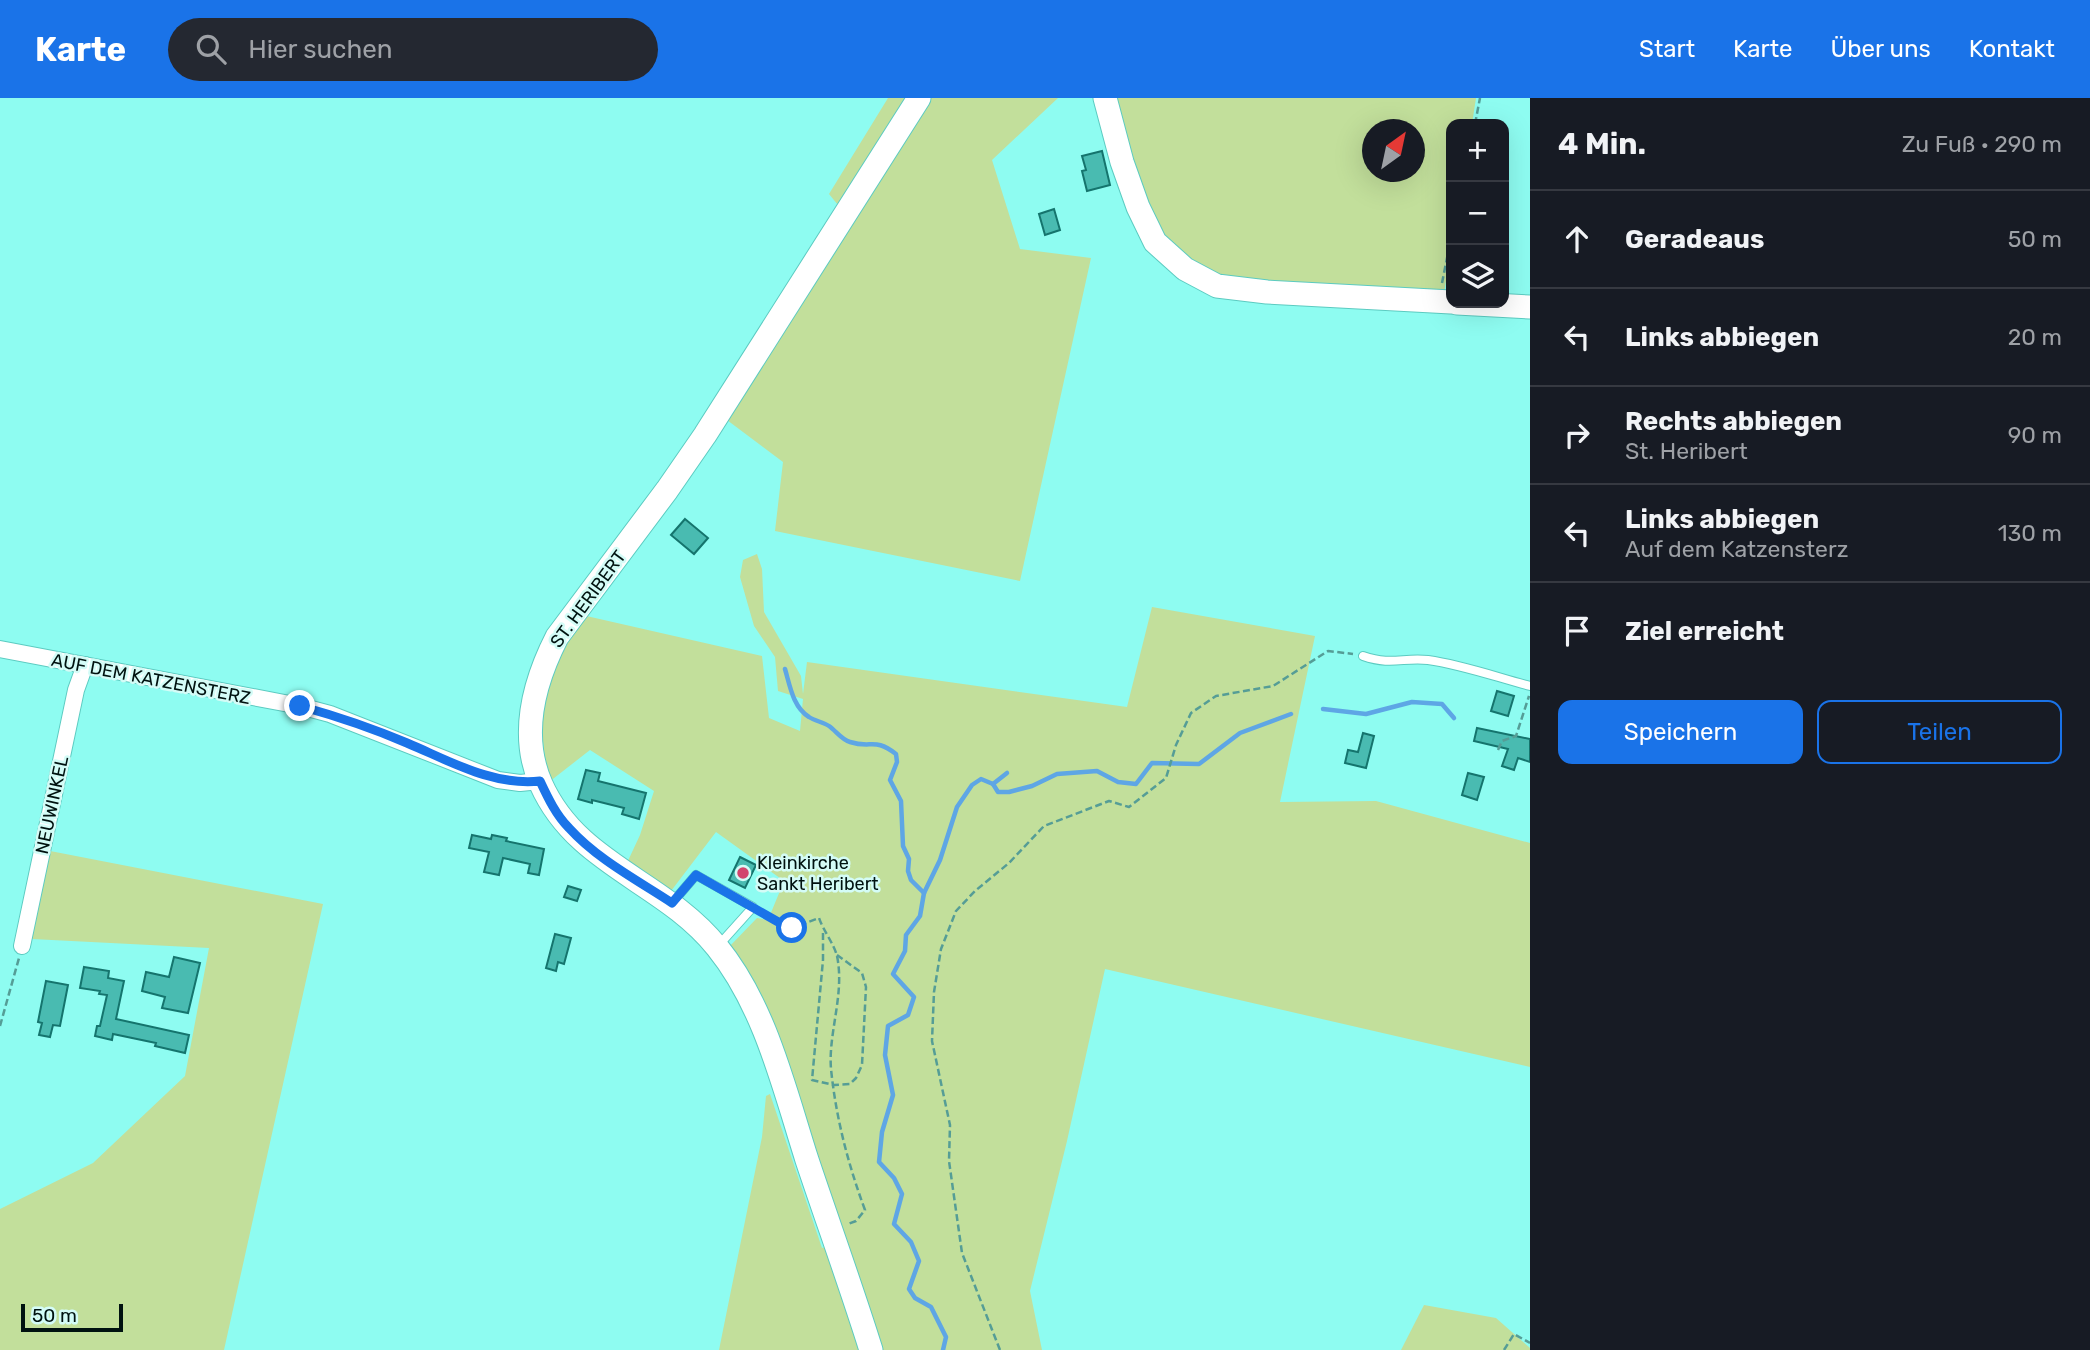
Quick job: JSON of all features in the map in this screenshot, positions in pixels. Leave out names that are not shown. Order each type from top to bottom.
[{"type":"street","name":"ST. HERIBERT","points":[[871,1350],[783,1087],[745,990],[718,947],[672,903],[588,846],[567,827],[540,781],[533,756],[530,719],[536,686],[557,637],[690,457],[919,98]]},
{"type":"street","points":[[1105,98],[1122,162],[1138,207],[1155,242],[1185,269],[1217,286],[1254,291],[1446,302]]},
{"type":"street","points":[[1509,306],[1530,307]]},
{"type":"street","name":"AUF DEM KATZENSTERZ","points":[[0,649],[300,706],[370,728],[460,767],[498,780],[520,783],[540,781]]},
{"type":"street","name":"NEUWINKEL","points":[[22,946],[76,690],[85,665]]},
{"type":"lane","points":[[1363,656],[1380,662],[1424,660],[1457,665],[1530,686]]},
{"type":"lane","points":[[672,903],[696,875],[752,907],[718,947]]},
{"type":"path","points":[[1476,119],[1480,98]]},
{"type":"path","points":[[1000,1350],[961,1254],[948,1161],[950,1125],[932,1041],[934,992],[941,949],[957,911],[1044,826],[1109,801],[1129,807],[1166,778],[1191,713],[1216,696],[1273,686],[1328,651],[1363,656]]},
{"type":"path","points":[[1498,750],[1502,741],[1516,736],[1530,693]]},
{"type":"path","points":[[752,907],[792,928],[819,918],[837,955],[839,991],[831,1067],[833,1094],[848,1163],[865,1210],[856,1222],[830,1230]]},
{"type":"path","points":[[823,929],[823,960],[812,1080],[834,1085],[850,1084],[856,1079],[862,1065],[866,988],[862,973],[837,955]]},
{"type":"path","points":[[0,1026],[22,946]]},
{"type":"path","points":[[1504,1350],[1514,1334],[1530,1343]]},
{"type":"green space","points":[[888,98],[1058,98],[992,160],[1020,249],[1091,258],[1020,581],[775,531],[783,462],[727,420],[851,221],[829,194]]},
{"type":"green space","points":[[1117,98],[1476,98],[1473,119],[1446,119],[1444,293],[1230,282],[1192,265],[1166,245],[1145,206]]},
{"type":"green space","points":[[757,554],[762,569],[764,612],[801,676],[803,694],[807,662],[1127,707],[1152,607],[1315,636],[1280,802],[1376,801],[1530,843],[1530,1067],[1105,969],[1030,1291],[1042,1350],[719,1350],[762,1137],[766,1096],[770,1094],[822,1248],[841,1242],[728,948],[757,918],[768,920],[784,881],[716,832],[671,891],[626,865],[640,835],[654,791],[590,750],[549,782],[542,722],[548,678],[582,615],[762,656],[769,718],[800,731],[803,699],[778,691],[775,657],[754,626],[740,577],[743,560]]},
{"type":"green space","points":[[45,850],[323,904],[224,1350],[0,1350],[0,1209],[93,1163],[185,1076],[209,948],[32,939],[31,920]]},
{"type":"green space","points":[[1424,1305],[1496,1318],[1530,1350],[1401,1350]]},
{"type":"building","points":[[1102,151],[1110,185],[1087,191],[1082,171],[1086,170],[1082,156]]},
{"type":"building","points":[[1054,209],[1060,230],[1045,235],[1039,214]]},
{"type":"building","points":[[685,519],[708,538],[694,554],[671,535]]},
{"type":"building","points":[[1497,691],[1514,696],[1508,716],[1491,711]]},
{"type":"building","points":[[1477,728],[1530,739],[1530,762],[1518,758],[1514,770],[1502,766],[1508,749],[1474,741]]},
{"type":"building","points":[[1363,733],[1374,736],[1366,768],[1345,763],[1348,750],[1358,752]]},
{"type":"building","points":[[586,770],[600,773],[598,781],[646,793],[639,819],[622,814],[624,808],[578,799]]},
{"type":"building","points":[[1468,773],[1484,777],[1477,800],[1462,795]]},
{"type":"building","points":[[472,835],[491,839],[492,835],[507,838],[506,841],[544,849],[539,875],[528,873],[530,864],[503,858],[499,875],[484,872],[489,852],[469,848]]},
{"type":"building","name":"Kleinkirche Sankt Heribert","points":[[740,857],[756,865],[745,888],[729,880]]},
{"type":"building","points":[[568,886],[581,890],[577,901],[564,897]]},
{"type":"building","points":[[555,934],[571,938],[564,964],[558,962],[556,971],[546,968]]},
{"type":"building","points":[[174,957],[200,963],[188,1013],[162,1008],[165,997],[142,991],[146,972],[169,977]]},
{"type":"building","points":[[84,967],[109,971],[108,978],[124,981],[116,1019],[189,1035],[185,1053],[155,1046],[156,1043],[113,1034],[112,1040],[95,1036],[107,995],[99,994],[100,991],[80,988]]},
{"type":"building","points":[[46,981],[68,985],[60,1026],[53,1025],[50,1037],[39,1035],[42,1023],[38,1022]]},
{"type":"waterway","points":[[785,669],[796,702],[809,717],[829,726],[847,741],[883,746],[896,754],[897,762],[890,780],[901,801],[903,846],[909,859],[908,871],[911,880],[924,893]]},
{"type":"waterway","points":[[1323,709],[1366,714],[1412,702],[1442,704],[1454,718]]},
{"type":"waterway","points":[[943,1350],[946,1337],[931,1307],[915,1298],[909,1289],[919,1261],[911,1242],[894,1224],[902,1194],[894,1178],[879,1162],[882,1132],[893,1095],[885,1055],[888,1026],[908,1015],[914,997],[893,974],[905,951],[906,935],[920,916],[924,893],[940,860],[957,807],[972,785],[981,779],[993,784],[998,792],[1032,786],[1057,774],[1097,771],[1118,782],[1136,784],[1152,763],[1199,764],[1240,733],[1291,714]]},
{"type":"waterway","points":[[993,784],[1007,773]]},
{"type":"place","name":"Kleinkirche Sankt Heribert","points":[[743,873]]},
{"type":"route","points":[[300,706],[370,728],[460,767],[498,780],[520,783],[540,781],[567,827],[610,863],[672,903],[696,875],[792,928]]}]
